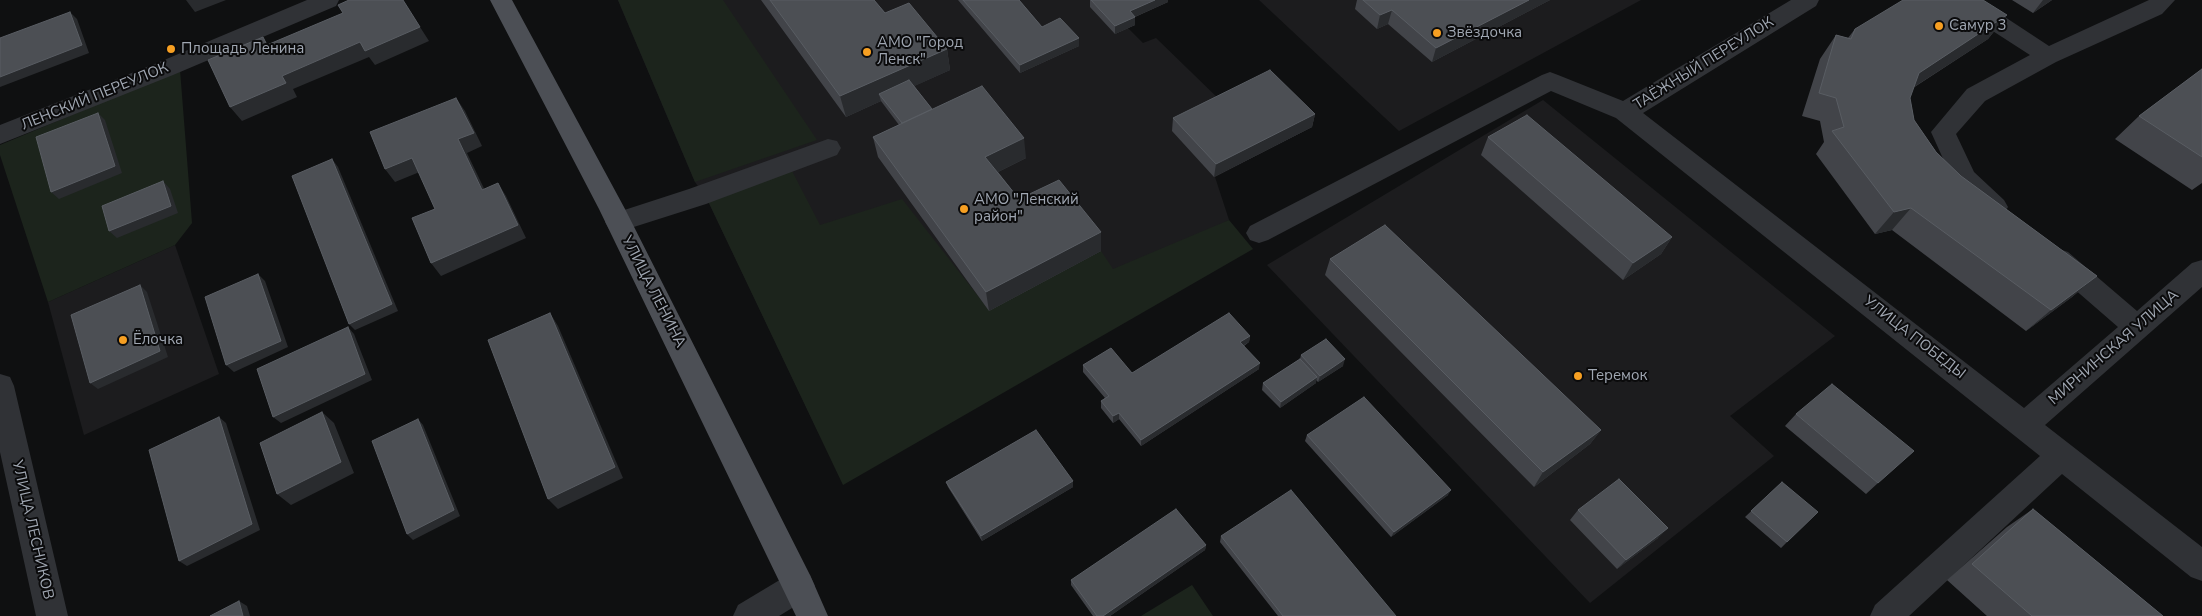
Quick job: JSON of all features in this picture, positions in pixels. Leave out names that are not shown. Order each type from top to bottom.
[{"type":"main road","name":"УЛИЦА ЛЕНИНА","points":[[500,0],[618,222],[800,586],[812,616]]},
{"type":"street","name":"ЛЕНСКИЙ ПЕРЕУЛОК","points":[[0,134],[165,70],[328,0]]},
{"type":"street","name":"ТАЁЖНЫЙ ПЕРЕУЛОК","points":[[1625,112],[1808,0]]},
{"type":"street","points":[[1962,0],[2048,56]]},
{"type":"street","points":[[2013,225],[1964,178],[1943,132],[1976,96],[2048,56],[2146,12],[2164,0]]},
{"type":"street","name":"УЛИЦА ПОБЕДЫ","points":[[1259,233],[1550,81],[1625,112],[2202,566]]},
{"type":"street","points":[[618,222],[697,197],[828,148]]},
{"type":"street","points":[[2041,246],[2137,327]]},
{"type":"street","name":"МИРНИНСКАЯ УЛИЦА","points":[[2025,425],[2202,271]]},
{"type":"street","name":"УЛИЦА ЛЕСНИКОВ","points":[[0,386],[52,616]]},
{"type":"street","points":[[1894,614],[2062,455]]},
{"type":"street","points":[[749,616],[800,586]]},
{"type":"shaded area","points":[[618,0],[1166,0],[1130,19],[1135,25],[1128,28],[1143,43],[1156,38],[1225,105],[1268,84],[1312,127],[1215,177],[1229,220],[820,436],[708,201],[695,182]]},
{"type":"shaded area","points":[[618,0],[723,0],[817,140],[695,182]]},
{"type":"shaded area","name":"Звёздочка","points":[[1259,0],[1641,0],[1399,131]]},
{"type":"shaded area","points":[[180,70],[192,223],[175,245],[48,302],[0,155],[0,145]]},
{"type":"shaded area","name":"Теремок","points":[[1543,100],[1835,336],[1730,416],[1774,456],[1590,603],[1267,265]]},
{"type":"shaded area","points":[[792,171],[820,225],[902,199],[989,310],[1101,251],[1113,269],[1229,220],[1253,249],[843,485],[708,201]]},
{"type":"shaded area","points":[[175,245],[219,374],[84,435],[48,302]]},
{"type":"shaded area","points":[[1192,585],[1213,616],[1141,616]]},
{"type":"building","points":[[349,0],[403,0],[420,27],[365,51],[360,42],[282,76],[286,83],[230,107],[208,60],[263,37],[267,45],[343,13],[338,5]]},
{"type":"building","name":"АМО \"Город Ленск\"","points":[[770,0],[874,0],[885,13],[909,3],[947,49],[840,96]]},
{"type":"building","points":[[963,0],[1019,0],[1042,27],[1060,18],[1079,38],[1020,65]]},
{"type":"building","points":[[1091,0],[1155,0],[1130,11],[1135,17],[1115,26]]},
{"type":"building","points":[[1363,0],[1529,0],[1436,48],[1392,10],[1380,15]]},
{"type":"building","points":[[1903,0],[1983,0],[2007,15],[1919,73],[1910,98],[1914,120],[1936,152],[1961,176],[2097,276],[2051,310],[1911,208],[1894,212],[1832,131],[1844,127],[1836,98],[1819,93],[1836,35],[1851,39],[1855,29]]},
{"type":"building","points":[[70,12],[82,45],[0,77],[0,38]]},
{"type":"building","points":[[2202,69],[2202,157],[2139,116]]},
{"type":"building","points":[[1270,70],[1315,114],[1216,164],[1173,118]]},
{"type":"building","points":[[909,80],[932,109],[902,123],[879,94]]},
{"type":"building","name":"АМО \"Ленский район\"","points":[[982,86],[1024,138],[985,157],[1019,199],[1059,180],[1101,232],[986,292],[873,137]]},
{"type":"building","points":[[456,98],[474,133],[458,139],[482,190],[498,183],[518,225],[431,263],[412,218],[435,209],[412,158],[385,169],[370,132]]},
{"type":"building","points":[[98,113],[115,166],[51,192],[36,137]]},
{"type":"building","points":[[1527,115],[1672,237],[1633,263],[1488,137]]},
{"type":"building","points":[[332,159],[392,304],[349,324],[292,176]]},
{"type":"building","points":[[163,181],[171,206],[109,231],[102,206]]},
{"type":"building","points":[[1385,225],[1601,430],[1543,472],[1330,259]]},
{"type":"building","points":[[258,274],[281,341],[226,365],[205,297]]},
{"type":"building","name":"Ёлочка","points":[[140,285],[160,351],[90,383],[71,315]]},
{"type":"building","points":[[550,313],[615,467],[548,499],[488,340]]},
{"type":"building","points":[[1229,313],[1250,336],[1240,342],[1260,363],[1141,440],[1119,413],[1113,416],[1101,401],[1109,396],[1083,365],[1111,348],[1132,373]]},
{"type":"building","points":[[348,327],[365,374],[273,417],[257,369]]},
{"type":"building","points":[[1326,339],[1345,359],[1320,376],[1301,355]]},
{"type":"building","points":[[1300,359],[1317,377],[1281,402],[1263,383]]},
{"type":"building","points":[[1832,384],[1914,451],[1878,483],[1796,414]]},
{"type":"building","points":[[1364,397],[1451,490],[1394,532],[1307,435]]},
{"type":"building","points":[[322,412],[341,462],[277,494],[260,443]]},
{"type":"building","points":[[219,417],[252,524],[179,561],[149,450]]},
{"type":"building","points":[[418,419],[454,510],[407,534],[372,441]]},
{"type":"building","points":[[1036,430],[1073,481],[981,536],[946,482]]},
{"type":"building","points":[[1619,479],[1668,528],[1626,560],[1578,510]]},
{"type":"building","points":[[1782,482],[1818,512],[1787,542],[1751,511]]},
{"type":"building","points":[[1291,490],[1396,616],[1283,616],[1221,536]]},
{"type":"building","points":[[1176,509],[1206,545],[1103,616],[1097,616],[1071,580]]},
{"type":"building","points":[[2033,509],[2163,616],[2032,616],[1972,564]]},
{"type":"building","points":[[239,601],[243,616],[210,616]]},
{"type":"place","name":"Самур 3","points":[[1939,26]]},
{"type":"place","name":"Звёздочка","points":[[1437,33]]},
{"type":"place","name":"Площадь Ленина","points":[[171,49]]},
{"type":"place","name":"АМО \"Город Ленск\"","points":[[867,52]]},
{"type":"place","name":"АМО \"Ленский район\"","points":[[964,209]]},
{"type":"place","name":"Ёлочка","points":[[123,340]]},
{"type":"place","name":"Теремок","points":[[1578,376]]}]
